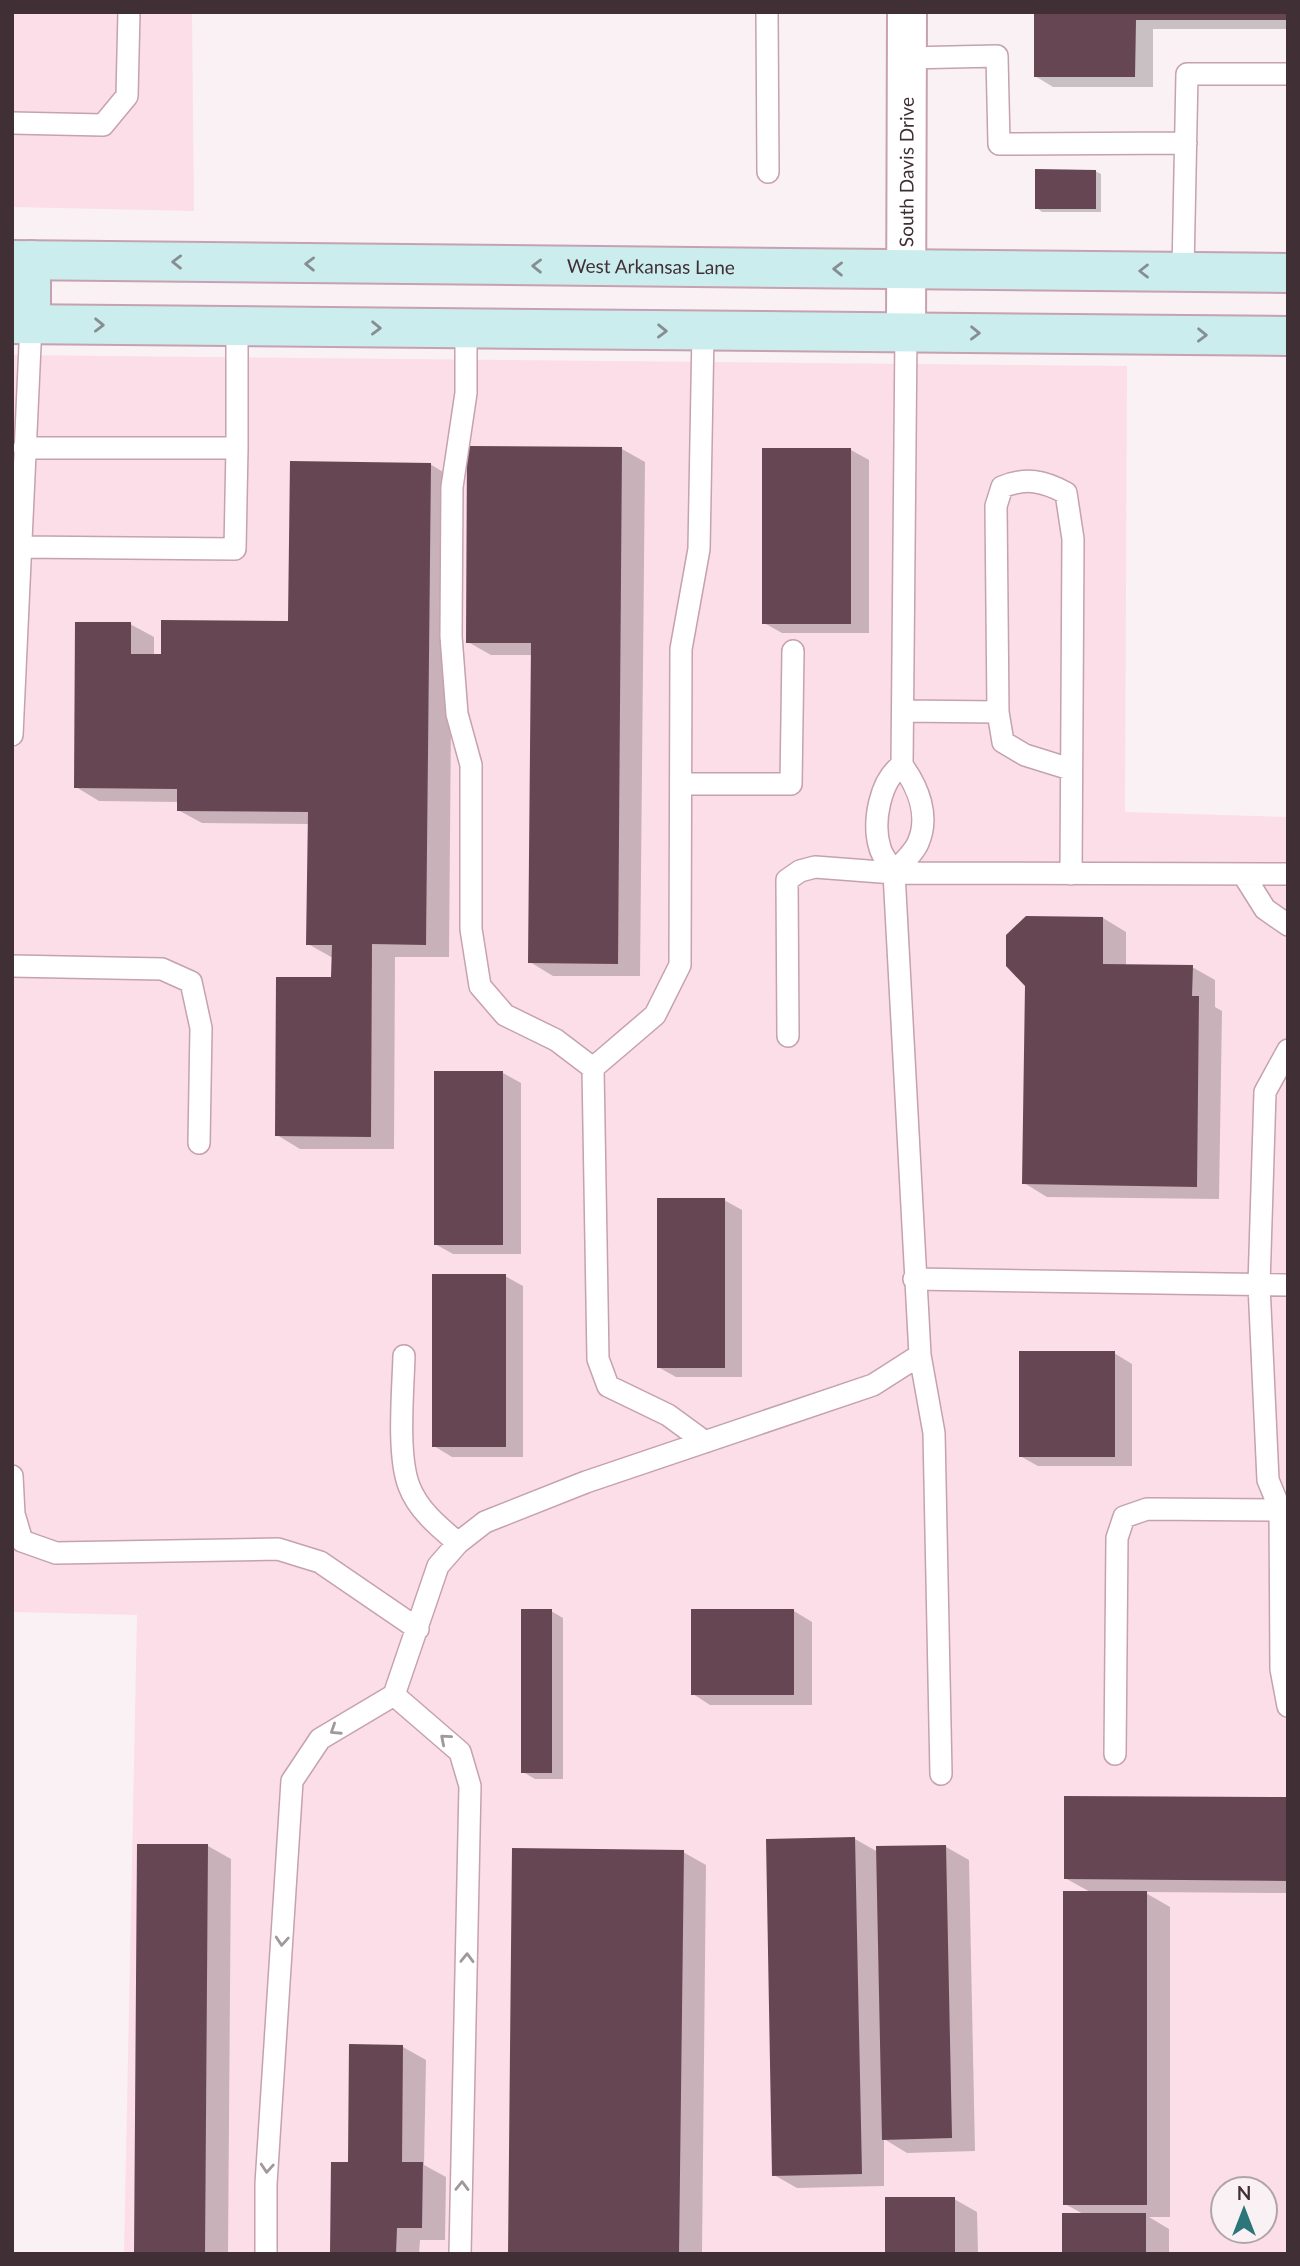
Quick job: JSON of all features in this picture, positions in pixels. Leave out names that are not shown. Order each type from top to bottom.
[{"type":"main road","name":"West Arkansas Lane","points":[[22,260],[1288,273]]},
{"type":"main road","points":[[22,260],[22,324],[1288,336]]},
{"type":"street","name":"South Davis Drive","points":[[906,333],[907,12]]},
{"type":"lane","points":[[12,123],[103,125],[127,96],[129,12]]},
{"type":"lane","points":[[767,12],[768,172]]},
{"type":"lane","points":[[907,58],[997,56],[999,144],[1186,142]]},
{"type":"lane","points":[[1183,271],[1187,74],[1288,74]]},
{"type":"lane","points":[[12,735],[24,448],[22,324]]},
{"type":"lane","points":[[20,547],[235,549],[237,326]]},
{"type":"lane","points":[[466,329],[466,393],[452,486],[451,636],[457,714],[471,765],[471,929],[480,986],[505,1015],[556,1040],[593,1068]]},
{"type":"lane","points":[[593,1068],[656,1016],[680,965],[681,649],[699,549],[703,332]]},
{"type":"lane","points":[[894,873],[918,843],[923,811],[916,785],[902,765],[906,333]]},
{"type":"lane","points":[[24,448],[237,449]]},
{"type":"lane","points":[[1070,769],[1025,755],[1003,742],[998,712],[996,506],[1002,487],[1020,479],[1049,484],[1066,493],[1073,539],[1071,874]]},
{"type":"lane","points":[[681,785],[791,785],[793,650]]},
{"type":"lane","points":[[903,711],[998,712]]},
{"type":"lane","points":[[902,765],[890,774],[883,789],[879,810],[879,848],[894,873],[914,1279],[920,1354],[934,1433],[941,1773]]},
{"type":"lane","points":[[788,1036],[788,880],[800,871],[815,867],[894,873],[1288,874]]},
{"type":"lane","points":[[1243,874],[1265,909],[1288,925]]},
{"type":"lane","points":[[12,966],[162,969],[191,982],[201,1028],[200,1143]]},
{"type":"lane","points":[[1288,1050],[1265,1092],[1259,1284],[1268,1480],[1284,1510],[1281,1669],[1288,1706]]},
{"type":"lane","points":[[593,1068],[598,1359],[608,1387],[668,1415],[705,1442]]},
{"type":"lane","points":[[914,1279],[1288,1285]]},
{"type":"lane","points":[[266,2254],[266,2185],[292,1781],[320,1739],[394,1696],[438,1566],[458,1542],[485,1522],[537,1501],[873,1385],[920,1354]]},
{"type":"lane","points":[[404,1356],[402,1442],[408,1485],[430,1519],[458,1542]]},
{"type":"lane","points":[[12,1476],[14,1514],[22,1541],[56,1553],[278,1549],[320,1562],[418,1629]]},
{"type":"lane","points":[[1115,1754],[1117,1538],[1124,1517],[1147,1509],[1284,1510]]},
{"type":"lane","points":[[394,1696],[460,1752],[470,1786],[460,2254]]},
{"type":"shaded area","points":[[12,12],[192,12],[194,211],[12,207]]},
{"type":"shaded area","points":[[12,355],[1127,366],[1125,812],[1288,817],[1288,2254],[124,2254],[137,1615],[12,1612]]},
{"type":"building","points":[[1034,12],[1288,12],[1288,20],[1136,20],[1135,77],[1034,77]]},
{"type":"building","points":[[1035,169],[1096,170],[1096,209],[1035,209]]},
{"type":"building","points":[[467,446],[622,447],[618,964],[528,963],[531,643],[466,643]]},
{"type":"building","points":[[762,448],[851,448],[851,624],[762,624]]},
{"type":"building","points":[[290,461],[431,463],[426,945],[372,944],[371,1137],[275,1136],[276,977],[331,977],[332,945],[306,945],[308,812],[177,811],[177,789],[74,788],[75,622],[131,622],[131,654],[161,654],[161,620],[288,621]]},
{"type":"building","points":[[1026,916],[1103,917],[1103,964],[1193,965],[1192,996],[1199,996],[1197,1187],[1022,1184],[1025,986],[1006,966],[1006,935]]},
{"type":"building","points":[[434,1071],[503,1071],[503,1245],[434,1245]]},
{"type":"building","points":[[657,1198],[725,1198],[725,1368],[657,1368]]},
{"type":"building","points":[[432,1274],[506,1274],[506,1447],[432,1447]]},
{"type":"building","points":[[1019,1351],[1115,1351],[1115,1457],[1019,1457]]},
{"type":"building","points":[[521,1609],[552,1609],[552,1773],[521,1773]]},
{"type":"building","points":[[691,1609],[794,1609],[794,1695],[691,1695]]},
{"type":"building","points":[[1064,1796],[1288,1797],[1288,1881],[1064,1879]]},
{"type":"building","points":[[855,1837],[862,2174],[772,2176],[766,1839]]},
{"type":"building","points":[[137,1844],[208,1844],[205,2254],[134,2254]]},
{"type":"building","points":[[946,1845],[952,2138],[882,2140],[876,1846]]},
{"type":"building","points":[[512,1848],[684,1850],[679,2254],[508,2254]]},
{"type":"building","points":[[1063,1891],[1147,1891],[1147,2205],[1063,2205]]},
{"type":"building","points":[[349,2044],[403,2045],[402,2162],[423,2162],[422,2228],[397,2228],[396,2254],[330,2254],[331,2162],[348,2162]]},
{"type":"building","points":[[885,2197],[955,2197],[955,2254],[885,2254]]},
{"type":"building","points":[[1062,2213],[1146,2213],[1146,2254],[1062,2254]]}]
